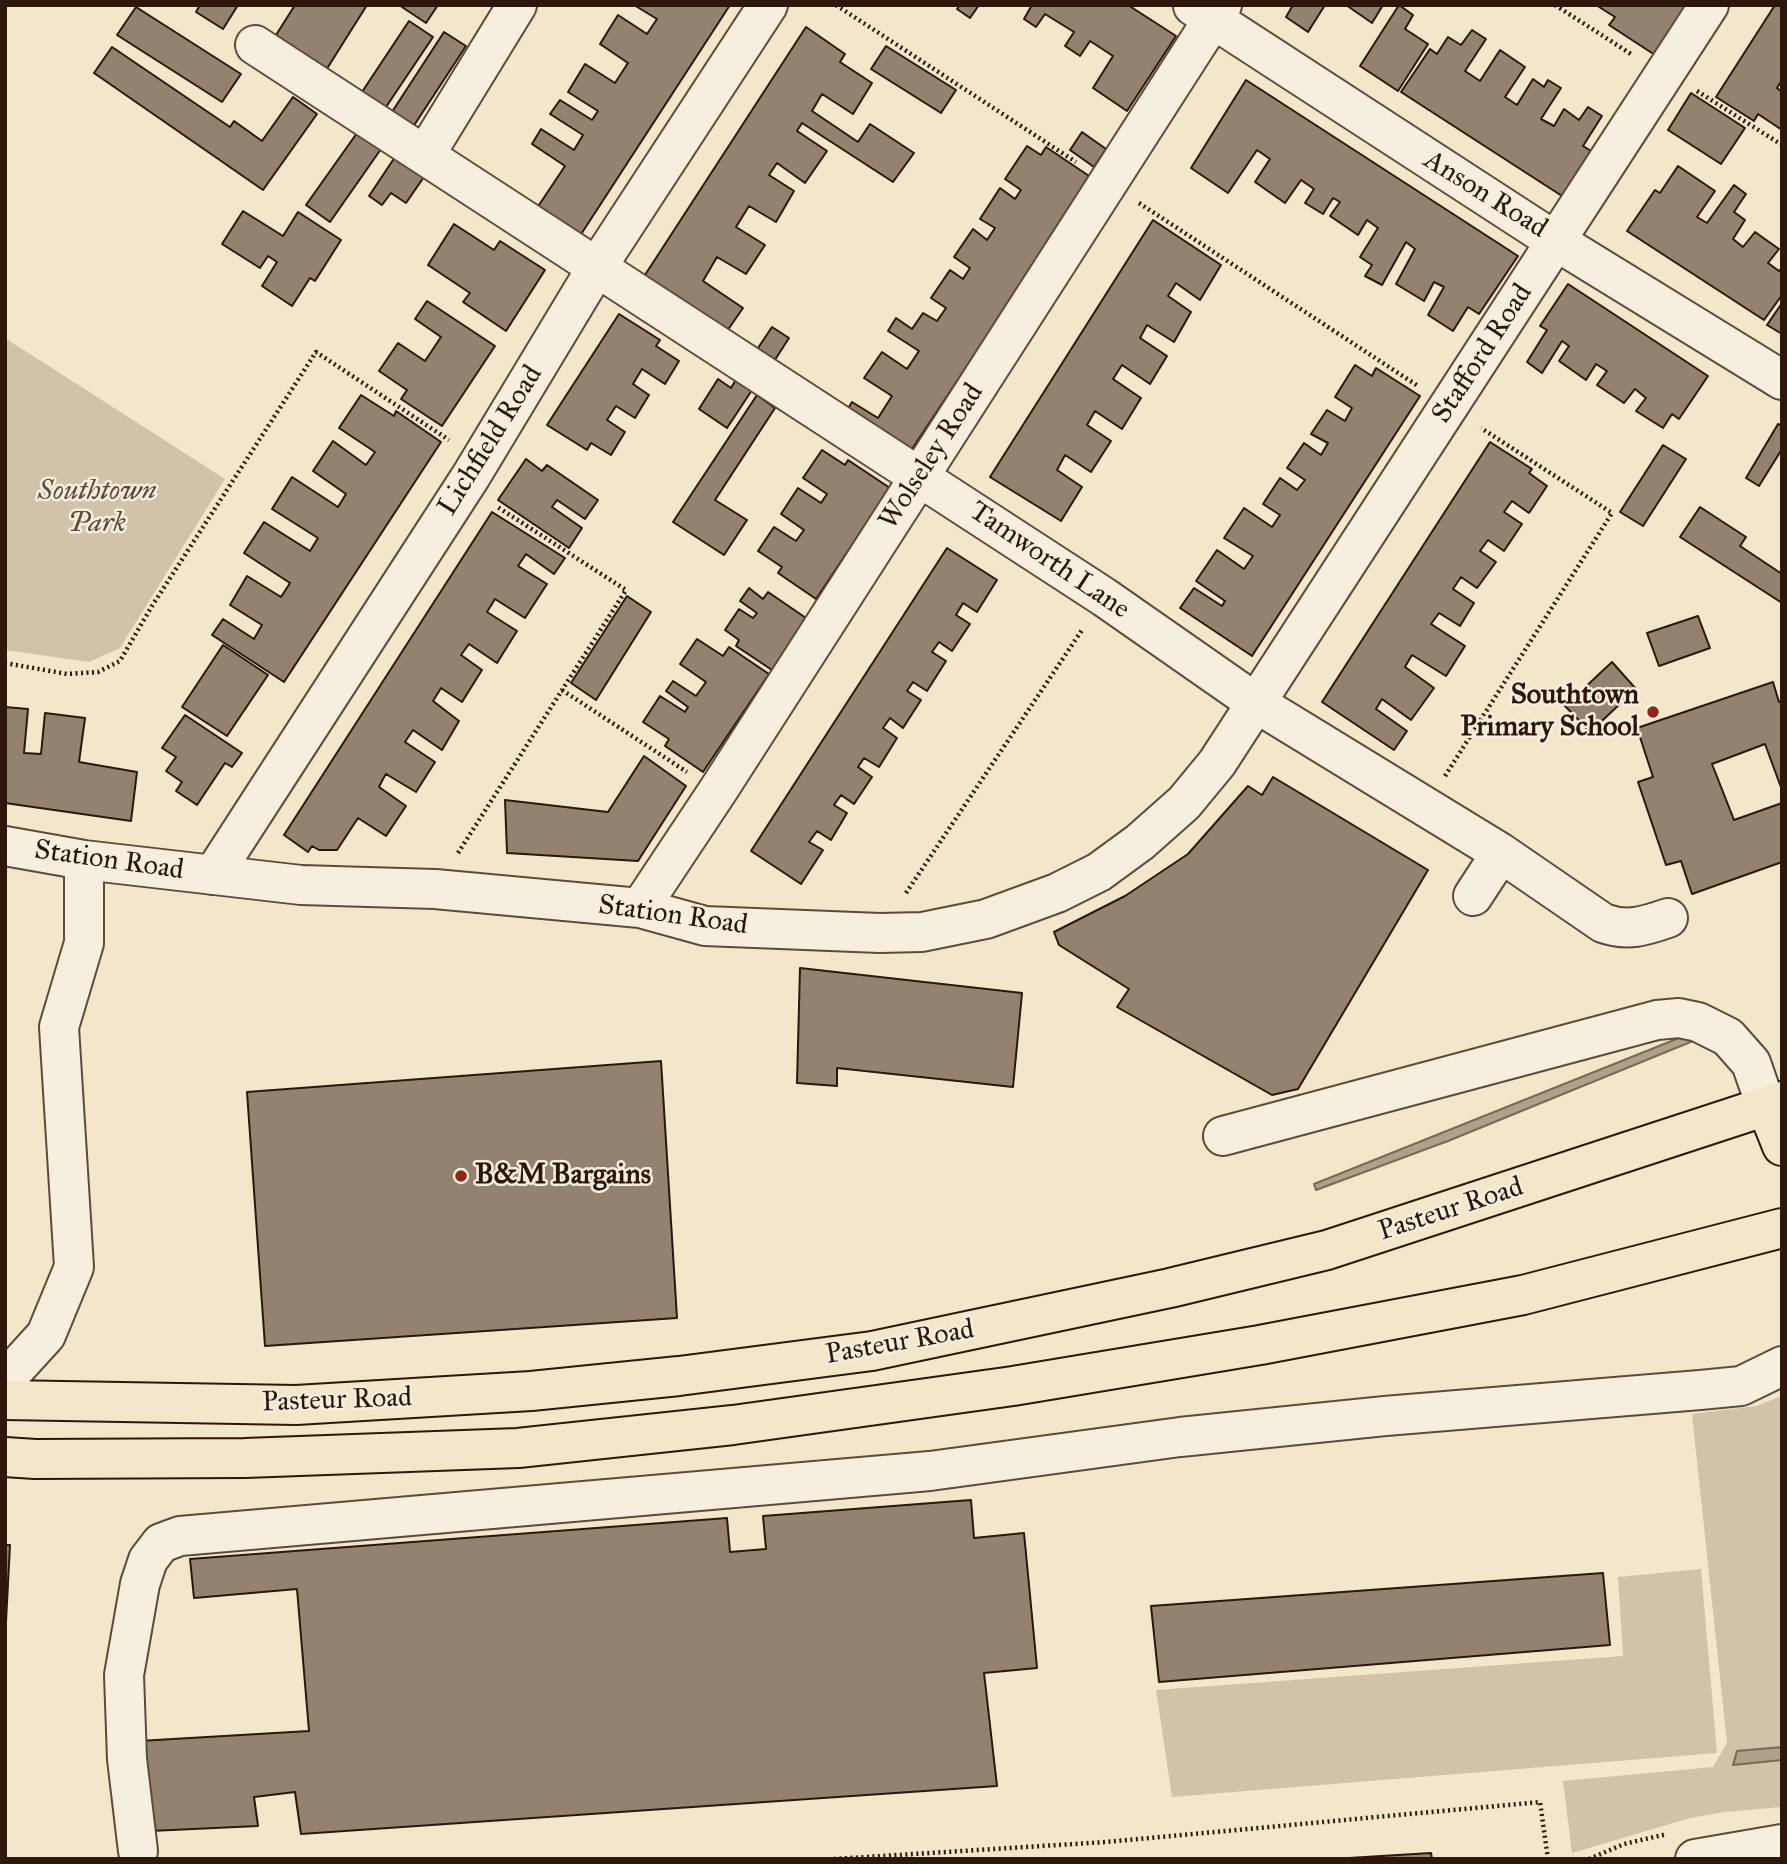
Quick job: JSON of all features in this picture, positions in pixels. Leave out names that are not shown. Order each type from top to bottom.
[{"type":"main road","points":[[1774,1104],[1782,1146]]},
{"type":"main road","name":"Pasteur Road","points":[[5,1400],[296,1405],[531,1391],[680,1376],[872,1351],[1170,1288],[1327,1250],[1774,1104]]},
{"type":"main road","points":[[5,1457],[245,1458],[518,1448],[733,1425],[1013,1386],[1260,1345],[1523,1295],[1782,1228]]},
{"type":"street","points":[[425,155],[517,5]]},
{"type":"street","name":"Lichfield Road","points":[[213,875],[480,461],[597,267],[768,5]]},
{"type":"street","name":"Stafford Road","points":[[1256,703],[1709,5]]},
{"type":"street","name":"Wolseley Road","points":[[640,908],[1108,183],[1209,10]]},
{"type":"street","name":"Anson Road","points":[[1209,10],[1557,240],[1782,380]]},
{"type":"street","name":"Tamworth Lane","points":[[255,45],[920,476],[1104,597],[1256,703],[1501,853],[1603,923],[1630,929],[1668,918]]},
{"type":"street","name":"Station Road","points":[[5,846],[84,860],[302,885],[435,889],[640,908],[705,926],[880,933],[922,932],[986,919],[1057,893],[1099,872],[1140,842],[1184,803],[1217,763],[1256,703]]},
{"type":"street","points":[[1473,896],[1501,853]]},
{"type":"street","points":[[5,1380],[46,1335],[75,1267],[59,1027],[84,943],[84,860]]},
{"type":"street","points":[[1223,1136],[1657,1020],[1679,1018],[1698,1022],[1728,1037],[1751,1063],[1774,1104]]},
{"type":"street","points":[[138,1852],[127,1759],[124,1675],[140,1584],[148,1560],[161,1543],[180,1536],[930,1471],[1180,1437],[1385,1416],[1741,1386],[1782,1366]]},
{"type":"street","points":[[1695,1859],[1782,1844]]},
{"type":"path","points":[[836,5],[1612,513],[1426,806]]},
{"type":"path","points":[[1555,5],[1782,145]]},
{"type":"path","points":[[5,663],[67,674],[98,672],[120,661],[152,606],[316,352],[480,461]]},
{"type":"path","points":[[435,889],[626,590],[496,506]]},
{"type":"path","points":[[880,933],[1104,597]]},
{"type":"path","points":[[562,690],[694,776],[719,789]]},
{"type":"path","points":[[834,1859],[1106,1842],[1540,1802],[1548,1859]]},
{"type":"green space","name":"Southtown Park","points":[[5,338],[225,479],[120,648],[89,662],[5,650]]},
{"type":"green space","points":[[1782,1396],[1782,1807],[1690,1818],[1572,1853],[1563,1781],[1713,1767],[1727,1743],[1692,1414],[1756,1406]]},
{"type":"green space","points":[[1701,1569],[1717,1753],[1172,1797],[1156,1690],[1623,1656],[1618,1577]]},
{"type":"shaded area","points":[[1689,1034],[1693,1041],[1448,1141],[1316,1190],[1314,1184]]},
{"type":"shaded area","points":[[1782,1747],[1782,1760],[1733,1765],[1737,1751]]},
{"type":"building","points":[[200,5],[238,5],[223,29],[196,12]]},
{"type":"building","points":[[295,5],[367,5],[323,75],[271,43]]},
{"type":"building","points":[[399,5],[438,5],[426,23]]},
{"type":"building","points":[[634,5],[730,5],[576,242],[533,214],[565,166],[532,144],[541,129],[574,150],[583,135],[550,114],[560,100],[592,120],[598,111],[568,92],[585,64],[615,83],[628,63],[600,44],[618,15],[647,34],[657,19]]},
{"type":"building","points":[[960,5],[979,5],[970,18],[957,9]]},
{"type":"building","points":[[1032,5],[1128,5],[1176,36],[1127,111],[1093,88],[1113,56],[1090,41],[1080,56],[1065,46],[1074,32],[1045,14],[1036,27],[1024,19]]},
{"type":"building","points":[[1293,5],[1325,5],[1308,32],[1286,17]]},
{"type":"building","points":[[1346,5],[1383,5],[1372,23]]},
{"type":"building","points":[[1399,5],[1413,15],[1405,29],[1428,44],[1398,91],[1360,66]]},
{"type":"building","points":[[1596,5],[1686,5],[1655,55],[1609,25],[1615,17]]},
{"type":"building","points":[[1775,5],[1782,5],[1782,80],[1777,88],[1782,92],[1782,130],[1758,114],[1754,121],[1716,97]]},
{"type":"building","points":[[136,7],[241,74],[222,102],[117,35]]},
{"type":"building","points":[[409,21],[433,37],[382,113],[358,98]]},
{"type":"building","points":[[806,27],[845,54],[840,62],[872,83],[853,114],[822,94],[812,111],[858,142],[870,124],[914,153],[893,182],[802,123],[797,131],[827,151],[805,183],[777,163],[769,175],[794,191],[776,222],[749,206],[736,227],[765,245],[746,274],[717,257],[703,281],[743,308],[725,334],[643,278]]},
{"type":"building","points":[[1472,30],[1486,39],[1465,71],[1480,81],[1500,50],[1525,67],[1505,97],[1517,105],[1533,79],[1544,87],[1548,80],[1561,88],[1541,119],[1554,126],[1564,109],[1579,120],[1588,107],[1602,116],[1583,146],[1591,151],[1562,196],[1401,92],[1430,49],[1437,54],[1448,37],[1461,45]]},
{"type":"building","points":[[444,32],[466,46],[411,130],[390,115]]},
{"type":"building","points":[[886,46],[956,90],[941,113],[871,69]]},
{"type":"building","points":[[112,47],[230,127],[234,121],[262,141],[293,97],[317,114],[263,190],[94,73]]},
{"type":"building","points":[[1246,80],[1518,256],[1479,314],[1468,307],[1453,331],[1428,315],[1444,287],[1434,282],[1424,301],[1396,284],[1415,249],[1406,242],[1382,285],[1365,276],[1372,265],[1360,257],[1378,228],[1367,220],[1358,235],[1330,216],[1340,202],[1333,198],[1323,214],[1305,203],[1314,189],[1301,180],[1285,203],[1255,182],[1270,159],[1257,150],[1228,193],[1191,168]]},
{"type":"building","points":[[1691,93],[1745,128],[1721,164],[1668,130]]},
{"type":"building","points":[[1082,132],[1106,149],[1094,167],[1070,150]]},
{"type":"building","points":[[357,133],[381,149],[330,222],[306,205]]},
{"type":"building","points":[[1027,146],[1041,155],[1046,147],[1092,178],[910,452],[847,410],[852,402],[878,418],[892,396],[864,378],[882,352],[907,369],[919,351],[888,331],[896,318],[912,329],[923,313],[937,321],[946,308],[931,298],[950,270],[963,279],[970,268],[954,257],[973,229],[987,240],[995,228],[980,219],[1000,188],[1015,199],[1021,190],[1005,179]]},
{"type":"building","points":[[399,151],[428,171],[406,203],[391,193],[382,205],[369,196]]},
{"type":"building","points":[[1678,166],[1715,191],[1697,217],[1707,223],[1734,185],[1746,194],[1734,212],[1745,220],[1733,239],[1743,247],[1755,232],[1779,249],[1768,263],[1779,271],[1782,268],[1782,295],[1764,320],[1627,231],[1655,190],[1660,193]]},
{"type":"building","points":[[243,211],[283,236],[298,212],[341,240],[315,281],[310,278],[292,306],[262,286],[277,262],[268,256],[260,268],[222,244]]},
{"type":"building","points":[[1153,220],[1221,265],[1200,300],[1176,283],[1168,296],[1191,312],[1174,342],[1147,325],[1140,338],[1167,356],[1150,384],[1122,365],[1113,379],[1141,398],[1122,429],[1095,411],[1087,425],[1111,441],[1091,472],[1065,455],[1057,470],[1082,487],[1061,521],[990,477]]},
{"type":"building","points":[[454,224],[494,250],[500,241],[545,270],[506,331],[463,302],[470,293],[428,265]]},
{"type":"building","points":[[1568,284],[1708,376],[1679,419],[1672,414],[1663,428],[1636,411],[1646,398],[1635,389],[1624,403],[1597,385],[1607,371],[1596,364],[1586,380],[1559,361],[1569,346],[1562,341],[1542,373],[1527,362],[1547,330],[1540,326]]},
{"type":"building","points":[[427,301],[495,346],[442,426],[401,399],[407,390],[379,371],[398,343],[425,361],[441,337],[415,319]]},
{"type":"building","points":[[1782,303],[1782,334],[1767,325]]},
{"type":"building","points":[[619,314],[660,340],[656,346],[679,361],[665,384],[642,369],[633,384],[649,395],[635,418],[616,406],[607,420],[625,432],[611,455],[591,443],[587,450],[547,425]]},
{"type":"building","points":[[772,327],[789,338],[771,366],[754,354]]},
{"type":"building","points":[[1355,365],[1372,376],[1376,368],[1420,396],[1252,656],[1180,608],[1194,588],[1222,606],[1225,601],[1196,581],[1217,550],[1244,569],[1253,556],[1224,538],[1244,508],[1272,527],[1280,515],[1263,504],[1280,478],[1297,490],[1305,480],[1287,468],[1304,443],[1321,455],[1328,443],[1311,434],[1327,410],[1345,421],[1352,408],[1335,397]]},
{"type":"building","points":[[740,373],[756,384],[727,428],[699,409],[718,379],[731,388]]},
{"type":"building","points":[[361,395],[394,416],[396,411],[441,442],[284,682],[212,635],[223,619],[254,639],[262,625],[230,605],[247,576],[281,597],[290,583],[244,553],[264,522],[310,551],[318,538],[272,509],[292,477],[338,507],[346,494],[313,471],[333,441],[366,465],[375,452],[339,428]]},
{"type":"building","points":[[757,395],[775,408],[715,500],[747,520],[724,555],[673,522]]},
{"type":"building","points":[[1778,424],[1782,426],[1782,449],[1759,486],[1746,478]]},
{"type":"building","points":[[1490,442],[1532,469],[1529,473],[1547,486],[1529,513],[1512,501],[1504,512],[1522,524],[1504,551],[1488,540],[1480,551],[1496,562],[1477,588],[1461,577],[1453,589],[1474,603],[1460,626],[1439,613],[1431,624],[1465,646],[1446,676],[1412,655],[1405,667],[1434,688],[1411,720],[1382,699],[1376,709],[1407,731],[1394,750],[1322,702]]},
{"type":"building","points":[[1663,445],[1686,459],[1643,526],[1620,512]]},
{"type":"building","points":[[822,450],[845,465],[848,460],[890,488],[816,599],[778,573],[782,567],[758,551],[774,527],[796,541],[804,530],[781,514],[798,488],[821,503],[827,494],[803,478]]},
{"type":"building","points":[[526,459],[542,471],[547,465],[598,500],[585,519],[557,500],[552,507],[582,528],[569,548],[498,500]]},
{"type":"building","points":[[1700,507],[1746,537],[1740,546],[1782,574],[1782,603],[1680,537]]},
{"type":"building","points":[[492,512],[565,558],[554,574],[526,554],[518,566],[547,584],[525,618],[495,599],[487,612],[517,631],[497,663],[469,644],[461,655],[482,670],[462,702],[441,688],[433,701],[459,721],[442,750],[413,730],[405,742],[435,762],[416,792],[386,774],[379,787],[406,806],[386,836],[358,818],[337,850],[319,850],[312,846],[308,852],[284,835]]},
{"type":"building","points":[[947,548],[997,580],[977,612],[963,603],[956,615],[970,624],[952,651],[939,642],[932,652],[946,661],[927,691],[913,682],[907,691],[921,700],[903,728],[890,718],[883,728],[897,738],[879,767],[864,758],[858,767],[872,777],[854,804],[841,795],[834,805],[847,813],[831,840],[817,831],[809,842],[823,850],[801,884],[751,851]]},
{"type":"building","points":[[749,588],[763,599],[768,592],[806,618],[772,670],[736,646],[739,640],[725,630],[739,609],[753,618],[757,613],[740,601]]},
{"type":"building","points":[[627,596],[651,612],[596,700],[571,683]]},
{"type":"building","points":[[1698,616],[1710,648],[1659,666],[1647,633]]},
{"type":"building","points":[[697,639],[723,656],[729,647],[769,674],[703,772],[665,746],[669,739],[643,722],[660,696],[685,712],[688,707],[666,691],[673,681],[696,696],[706,682],[680,664]]},
{"type":"building","points":[[223,645],[268,675],[227,736],[182,707]]},
{"type":"building","points":[[1612,662],[1636,689],[1590,732],[1565,706]]},
{"type":"building","points":[[1773,682],[1779,702],[1782,701],[1782,790],[1765,744],[1712,764],[1734,820],[1782,803],[1782,862],[1692,894],[1681,861],[1666,865],[1638,782],[1653,777],[1637,728]]},
{"type":"building","points":[[5,707],[28,709],[24,753],[41,754],[45,713],[85,718],[79,762],[137,772],[131,821],[5,803]]},
{"type":"building","points":[[185,715],[242,753],[232,767],[225,763],[197,805],[176,791],[182,782],[166,771],[176,757],[162,748]]},
{"type":"building","points":[[644,756],[686,786],[638,861],[507,853],[505,800],[608,812]]},
{"type":"building","points":[[1273,777],[1428,870],[1298,1089],[1272,1095],[1117,1007],[1129,989],[1059,945],[1054,932],[1125,896],[1188,854],[1248,786],[1262,795]]},
{"type":"building","points":[[800,968],[1022,993],[1013,1087],[837,1068],[837,1086],[797,1083]]},
{"type":"building","name":"B&M Bargains","points":[[661,1061],[677,1318],[265,1346],[247,1092]]},
{"type":"building","points":[[971,1500],[974,1538],[1024,1533],[1037,1668],[984,1673],[997,1786],[301,1834],[295,1792],[254,1797],[258,1826],[150,1831],[139,1741],[309,1731],[297,1589],[194,1598],[190,1559],[727,1518],[730,1552],[766,1549],[763,1516]]},
{"type":"building","points":[[5,1545],[10,1545],[5,1641]]},
{"type":"building","points":[[1603,1573],[1610,1645],[1159,1682],[1151,1606]]},
{"type":"building","points":[[1431,1853],[1432,1859],[1332,1859]]},
{"type":"place","name":"Southtown Primary School","points":[[1653,712]]},
{"type":"place","name":"B&M Bargains","points":[[461,1176]]}]
